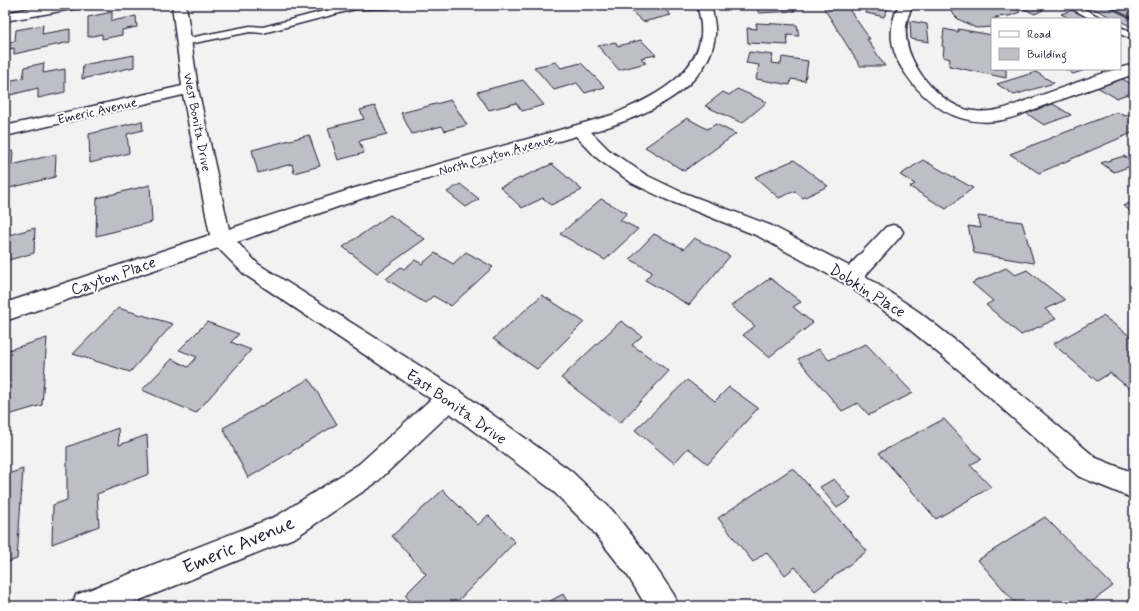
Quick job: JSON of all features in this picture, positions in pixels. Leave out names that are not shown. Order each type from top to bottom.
[{"type":"street","points":[[5,17],[72,5]]},
{"type":"street","name":"West Bonita Drive","points":[[179,5],[190,89],[221,238]]},
{"type":"street","name":"North Cayton Avenue","points":[[221,238],[362,192],[618,119],[641,109],[668,93],[688,76],[701,58],[708,41],[708,23],[704,5]]},
{"type":"street","points":[[906,5],[900,18],[898,34],[900,50],[910,70],[924,87],[942,104],[961,114],[981,118],[997,116],[1134,69]]},
{"type":"street","name":"Emeric Avenue","points":[[5,131],[190,89]]},
{"type":"street","name":"Dobkin Place","points":[[579,130],[604,155],[639,179],[672,195],[765,231],[851,277],[911,318],[956,354],[1088,468],[1134,486]]},
{"type":"street","points":[[851,277],[893,232]]},
{"type":"street","name":"Cayton Place","points":[[5,312],[221,238]]},
{"type":"street","name":"East Bonita Drive","points":[[221,238],[251,269],[449,398],[561,480],[602,520],[638,566],[663,606]]},
{"type":"street","name":"Emeric Avenue","points":[[87,606],[286,527],[368,473],[449,398]]},
{"type":"lane","points":[[184,42],[250,29],[263,30],[355,6],[390,5]]},
{"type":"lane","points":[[1070,5],[1096,18]]},
{"type":"lane","points":[[1121,30],[1134,37]]},
{"type":"building","points":[[615,5],[660,5],[671,15],[643,22],[628,8],[620,9]]},
{"type":"building","points":[[745,5],[790,5],[795,11],[759,13],[754,6],[746,7]]},
{"type":"building","points":[[822,5],[846,5],[870,39],[867,39],[885,66],[860,66]]},
{"type":"building","points":[[869,5],[889,5],[884,17],[866,13]]},
{"type":"building","points":[[973,5],[1012,5],[1020,12],[1009,16],[991,18],[991,27],[976,28],[958,19],[950,11],[961,7],[975,6]]},
{"type":"building","points":[[1016,5],[1037,5],[1043,10],[1035,14]]},
{"type":"building","points":[[1104,5],[1134,20],[1134,28],[1121,22],[1121,18],[1113,18],[1088,6]]},
{"type":"building","points":[[1118,5],[1134,5],[1134,19],[1110,7]]},
{"type":"building","points":[[1072,10],[1088,18],[1069,18],[1061,14]]},
{"type":"building","points":[[112,12],[112,21],[136,16],[137,27],[122,30],[122,35],[102,39],[102,34],[88,37],[88,17]]},
{"type":"building","points":[[910,21],[927,24],[929,42],[911,39]]},
{"type":"building","points":[[756,23],[797,25],[799,36],[787,35],[788,45],[748,43],[747,28],[757,29]]},
{"type":"building","points":[[43,25],[42,34],[70,29],[70,42],[14,54],[14,48],[5,50],[5,43],[15,41],[16,30]]},
{"type":"building","points":[[944,29],[958,32],[958,29],[991,35],[991,70],[1006,70],[1006,78],[949,66],[950,59],[943,57],[944,47],[942,46]]},
{"type":"building","points":[[641,40],[656,55],[641,58],[646,63],[619,70],[598,46],[615,42],[618,46]]},
{"type":"building","points":[[749,52],[773,55],[771,63],[781,64],[782,57],[808,61],[805,81],[791,79],[790,85],[756,79],[759,65],[746,63]]},
{"type":"building","points":[[134,55],[134,67],[82,79],[83,65]]},
{"type":"building","points":[[556,62],[561,68],[581,63],[605,87],[585,93],[577,83],[554,90],[534,67]]},
{"type":"building","points":[[44,63],[43,73],[65,69],[65,92],[38,98],[38,88],[10,95],[12,80],[23,78],[25,67]]},
{"type":"building","points":[[1067,70],[1085,70],[1073,74]]},
{"type":"building","points":[[1036,72],[1054,83],[1014,95],[997,84]]},
{"type":"building","points":[[1122,79],[1134,85],[1134,92],[1116,98],[1097,87]]},
{"type":"building","points":[[523,80],[544,105],[522,111],[516,103],[489,110],[477,92]]},
{"type":"building","points":[[737,89],[767,102],[742,123],[705,106],[723,92],[729,95]]},
{"type":"building","points":[[451,100],[467,125],[445,131],[442,126],[412,134],[401,113]]},
{"type":"building","points":[[1053,104],[1071,115],[1044,125],[1026,113]]},
{"type":"building","points":[[375,106],[387,134],[359,141],[364,153],[338,160],[328,128],[364,119],[360,110]]},
{"type":"building","points":[[1117,112],[1125,116],[1134,112],[1134,132],[1039,173],[1010,154]]},
{"type":"building","points":[[687,118],[707,129],[716,124],[736,134],[684,171],[645,147]]},
{"type":"building","points":[[142,121],[143,130],[127,134],[129,153],[90,163],[89,134]]},
{"type":"building","points":[[309,135],[320,166],[294,173],[292,164],[258,173],[252,150]]},
{"type":"building","points":[[13,151],[12,165],[56,154],[55,177],[5,189],[5,153]]},
{"type":"building","points":[[1124,156],[1134,162],[1134,165],[1114,172],[1101,163]]},
{"type":"building","points":[[794,160],[828,186],[803,198],[795,191],[779,198],[755,177]]},
{"type":"building","points":[[923,160],[973,188],[946,209],[910,187],[915,184],[900,175]]},
{"type":"building","points":[[552,164],[582,190],[551,205],[543,198],[522,208],[500,187]]},
{"type":"building","points":[[460,184],[479,199],[466,207],[447,192]]},
{"type":"building","points":[[150,185],[152,222],[96,236],[97,198]]},
{"type":"building","points":[[601,199],[627,213],[620,220],[638,229],[605,260],[560,234]]},
{"type":"building","points":[[1134,201],[1134,213],[1123,206]]},
{"type":"building","points":[[390,215],[425,239],[377,273],[343,247]]},
{"type":"building","points":[[978,216],[1022,222],[1034,263],[974,253],[968,226],[981,228]]},
{"type":"building","points":[[35,228],[34,253],[5,261],[5,236]]},
{"type":"building","points":[[654,234],[684,249],[694,238],[730,256],[689,305],[645,280],[652,272],[630,259]]},
{"type":"building","points":[[466,252],[493,267],[451,306],[433,296],[425,303],[386,279],[401,267],[404,269],[415,260],[422,264],[435,253],[453,264]]},
{"type":"building","points":[[1006,268],[1015,275],[1027,270],[1065,300],[1045,309],[1056,319],[1021,335],[986,305],[993,301],[972,283]]},
{"type":"building","points":[[770,278],[801,302],[793,307],[813,323],[769,357],[743,335],[755,326],[731,306]]},
{"type":"building","points":[[542,295],[584,322],[537,369],[493,339]]},
{"type":"building","points":[[118,308],[173,324],[130,372],[73,354]]},
{"type":"building","points":[[1103,316],[1134,339],[1134,392],[1110,373],[1097,381],[1053,344]]},
{"type":"building","points":[[621,321],[642,336],[632,345],[669,371],[620,423],[561,378]]},
{"type":"building","points":[[207,322],[239,334],[231,342],[251,350],[196,413],[142,390],[172,359],[188,367],[197,357],[179,350]]},
{"type":"building","points":[[47,338],[42,405],[5,416],[5,351]]},
{"type":"building","points":[[866,344],[913,393],[869,415],[858,403],[842,411],[798,359],[819,349],[829,360]]},
{"type":"building","points":[[309,379],[337,424],[248,478],[223,428]]},
{"type":"building","points":[[687,380],[715,401],[729,387],[758,408],[708,464],[688,448],[674,463],[635,430]]},
{"type":"building","points":[[944,419],[981,459],[970,465],[991,487],[936,519],[879,453]]},
{"type":"building","points":[[118,428],[119,445],[147,435],[149,474],[97,494],[99,526],[52,544],[53,505],[67,500],[67,447]]},
{"type":"building","points":[[793,468],[867,551],[815,591],[795,567],[785,575],[766,552],[753,562],[718,518]]},
{"type":"building","points":[[23,469],[17,559],[5,563],[5,475]]},
{"type":"building","points":[[834,479],[851,499],[837,508],[820,487]]},
{"type":"building","points":[[443,490],[478,525],[488,515],[515,542],[453,606],[414,606],[405,595],[426,574],[392,536]]},
{"type":"building","points":[[1045,517],[1113,586],[1086,606],[1018,606],[978,560]]},
{"type":"building","points":[[563,594],[570,606],[541,606]]}]
